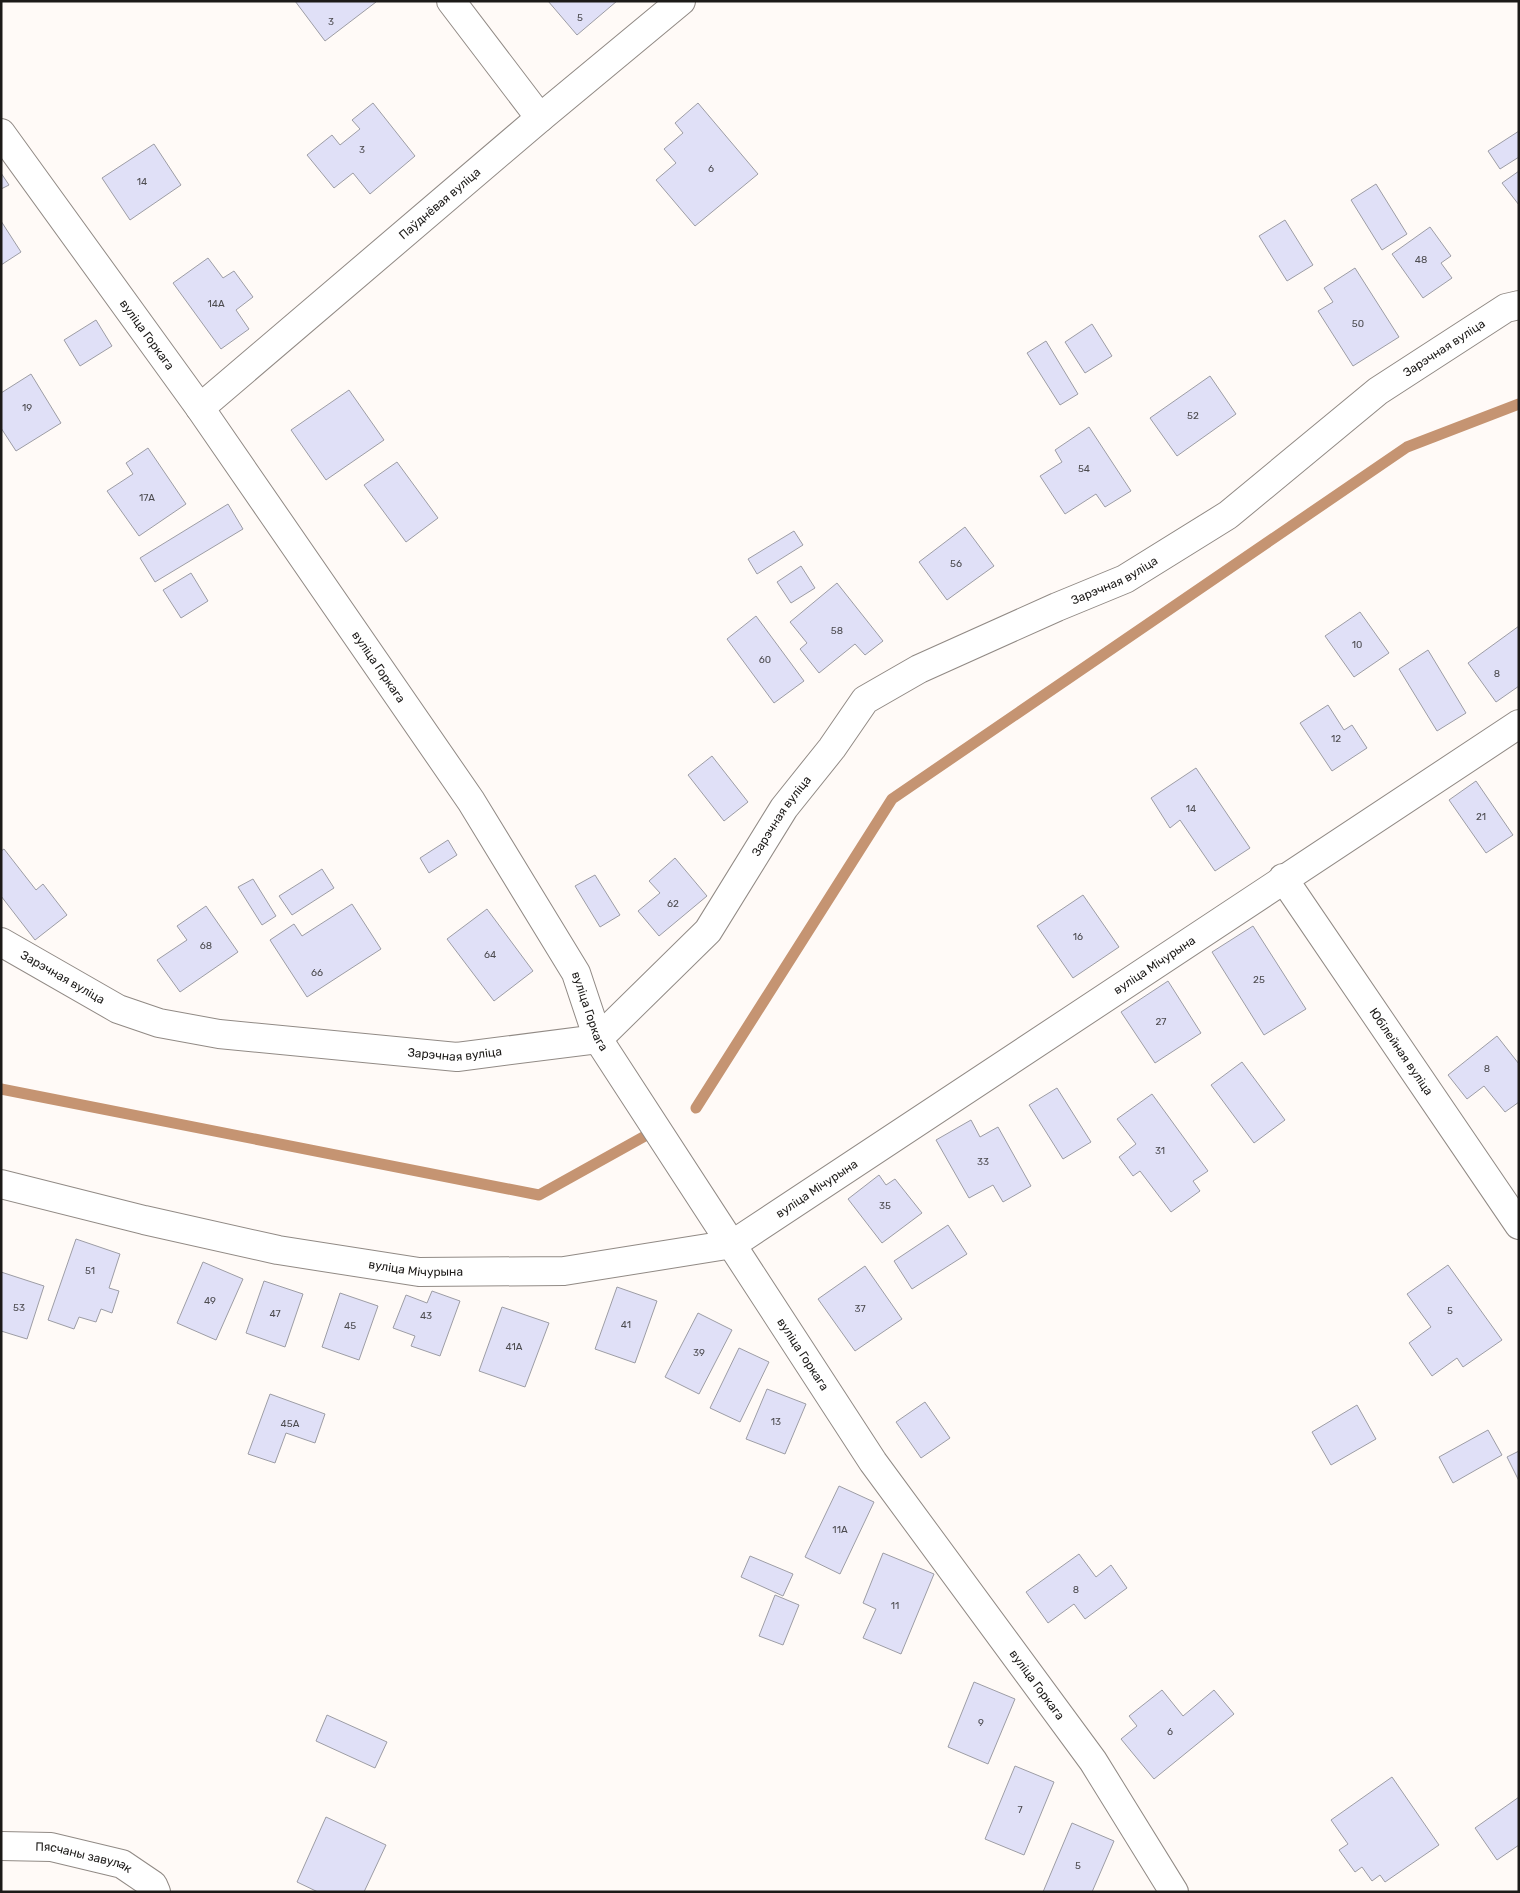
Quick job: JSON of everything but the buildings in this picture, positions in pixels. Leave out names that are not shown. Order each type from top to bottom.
[{"type":"street","points":[[450,1],[540,118]]},
{"type":"street","name":"Паўднёвая вуліца","points":[[200,408],[540,118],[681,1]]},
{"type":"street","name":"вуліца Горкага","points":[[1,133],[200,408],[476,809],[576,972],[598,1039],[873,1462],[1094,1761],[1174,1892]]},
{"type":"street","name":"Зарэчная вуліца","points":[[1,942],[118,1009],[159,1023],[219,1034],[457,1057],[598,1039],[708,931],[784,808],[832,748],[865,700],[919,669],[1057,607],[1125,579],[1228,515],[1378,390],[1506,308],[1519,304]]},
{"type":"street","name":"вуліца Мічурына","points":[[1,1184],[144,1220],[278,1250],[419,1272],[564,1271],[733,1244],[1283,878],[1519,724]]},
{"type":"street","name":"Юбілейная вуліца","points":[[1283,878],[1519,1225]]},
{"type":"street","name":"Пясчаны завулак","points":[[1,1846],[51,1847],[122,1864],[153,1885],[156,1892]]},
{"type":"waterway","points":[[696,1108],[892,799],[1407,447],[1519,404]]},
{"type":"waterway","points":[[1,1089],[539,1195],[645,1136]]}]
